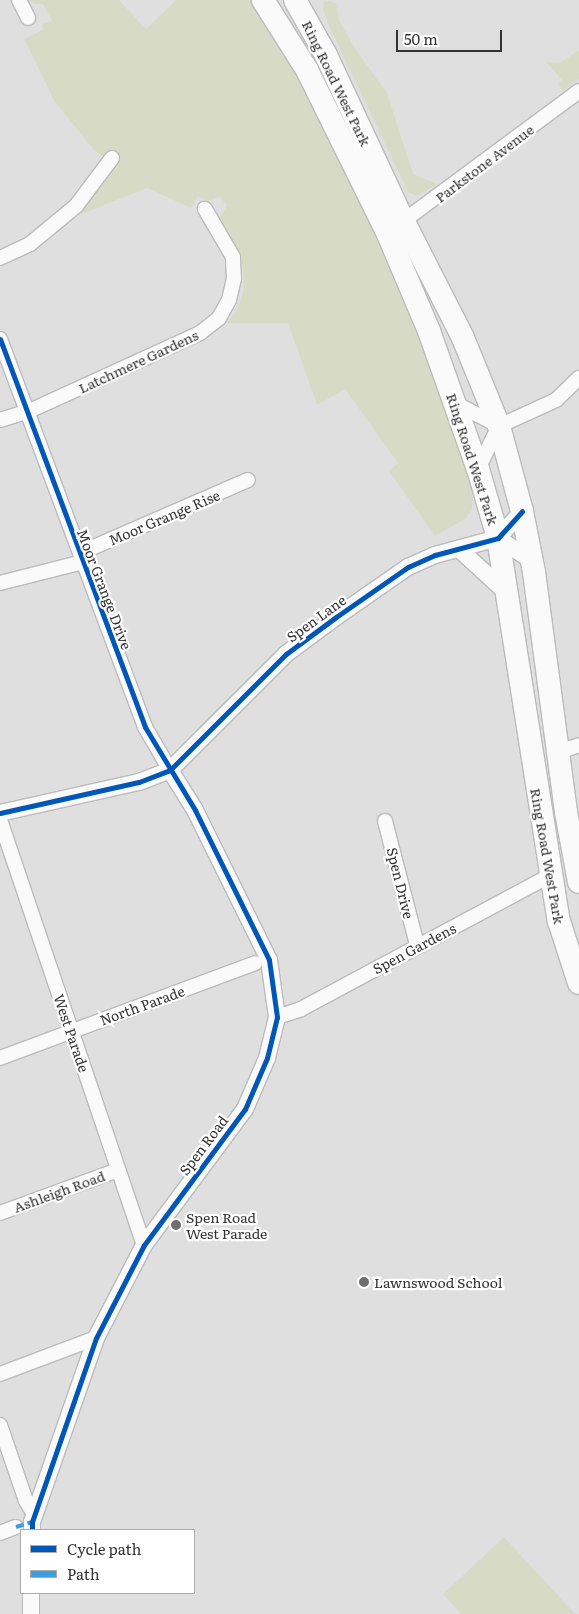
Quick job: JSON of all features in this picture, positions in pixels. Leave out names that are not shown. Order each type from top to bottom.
[{"type":"highway","name":"Ring Road West Park","points":[[295,0],[326,55],[395,227],[429,331],[478,469],[498,538],[559,921],[579,983]]},
{"type":"highway","name":"Ring Road West Park","points":[[268,1],[395,227],[463,338],[499,426],[522,511],[532,560],[558,752],[579,882]]},
{"type":"street","points":[[19,0],[28,18]]},
{"type":"street","name":"Parkstone Avenue","points":[[395,227],[579,91]]},
{"type":"street","points":[[0,258],[30,244],[76,206],[112,158]]},
{"type":"street","name":"Latchmere Gardens","points":[[0,420],[27,412],[200,333],[219,318],[230,300],[234,279],[233,257],[205,209]]},
{"type":"street","name":"Moor Grange Drive","points":[[0,339],[145,727],[170,770]]},
{"type":"street","points":[[478,469],[499,426],[556,400],[579,378]]},
{"type":"street","points":[[455,403],[499,426]]},
{"type":"street","name":"Moor Grange Rise","points":[[0,583],[82,558],[248,480]]},
{"type":"street","points":[[522,511],[498,538],[532,560]]},
{"type":"street","name":"Spen Lane","points":[[0,813],[138,782],[170,770],[286,654],[408,567],[498,538]]},
{"type":"street","points":[[459,549],[506,592]]},
{"type":"street","points":[[558,752],[579,746]]},
{"type":"street","name":"Spen Road","points":[[33,1523],[96,1338],[144,1245],[244,1109],[267,1058],[277,1017],[269,960],[195,810],[170,770]]},
{"type":"street","name":"West Parade","points":[[0,820],[144,1245]]},
{"type":"street","name":"Spen Drive","points":[[386,821],[417,945]]},
{"type":"street","name":"Spen Gardens","points":[[277,1017],[301,1009],[417,945],[551,875]]},
{"type":"street","name":"North Parade","points":[[0,1058],[255,963]]},
{"type":"street","name":"Ashleigh Road","points":[[0,1213],[118,1170]]},
{"type":"street","points":[[0,1374],[96,1338]]},
{"type":"street","points":[[0,1425],[33,1523]]},
{"type":"street","points":[[0,1533],[16,1527]]},
{"type":"street","points":[[31,1594],[31,1614]]},
{"type":"green space","points":[[28,0],[119,0],[146,29],[176,0],[251,0],[299,78],[379,239],[421,337],[473,484],[472,510],[465,519],[435,536],[389,471],[398,463],[345,389],[317,405],[288,323],[227,323],[238,308],[243,292],[244,274],[240,255],[220,217],[227,206],[220,196],[208,201],[198,196],[191,208],[147,188],[79,215],[117,166],[94,150],[55,102],[24,39],[43,30],[42,24],[52,21],[43,4],[34,4]]},
{"type":"green space","points":[[324,0],[336,3],[339,20],[354,47],[387,93],[413,174],[437,184],[417,196],[408,192],[330,28],[323,10]]},
{"type":"green space","points":[[579,50],[579,79],[563,91],[558,84],[562,80],[546,62],[560,63]]},
{"type":"green space","points":[[504,1537],[575,1614],[461,1614],[443,1594]]},
{"type":"marked path","points":[[16,1527],[32,1522]]},
{"type":"cycle path","points":[[0,339],[145,727],[195,810],[269,960],[277,1017],[267,1058],[245,1109],[144,1245],[96,1338],[32,1522],[32,1529]]},
{"type":"cycle path","points":[[0,813],[139,782],[170,770],[286,654],[336,617],[408,567],[435,555],[498,538],[522,511]]},
{"type":"place","name":"Spen Road West Parade","points":[[176,1225]]},
{"type":"place","name":"Lawnswood School","points":[[364,1282]]}]
